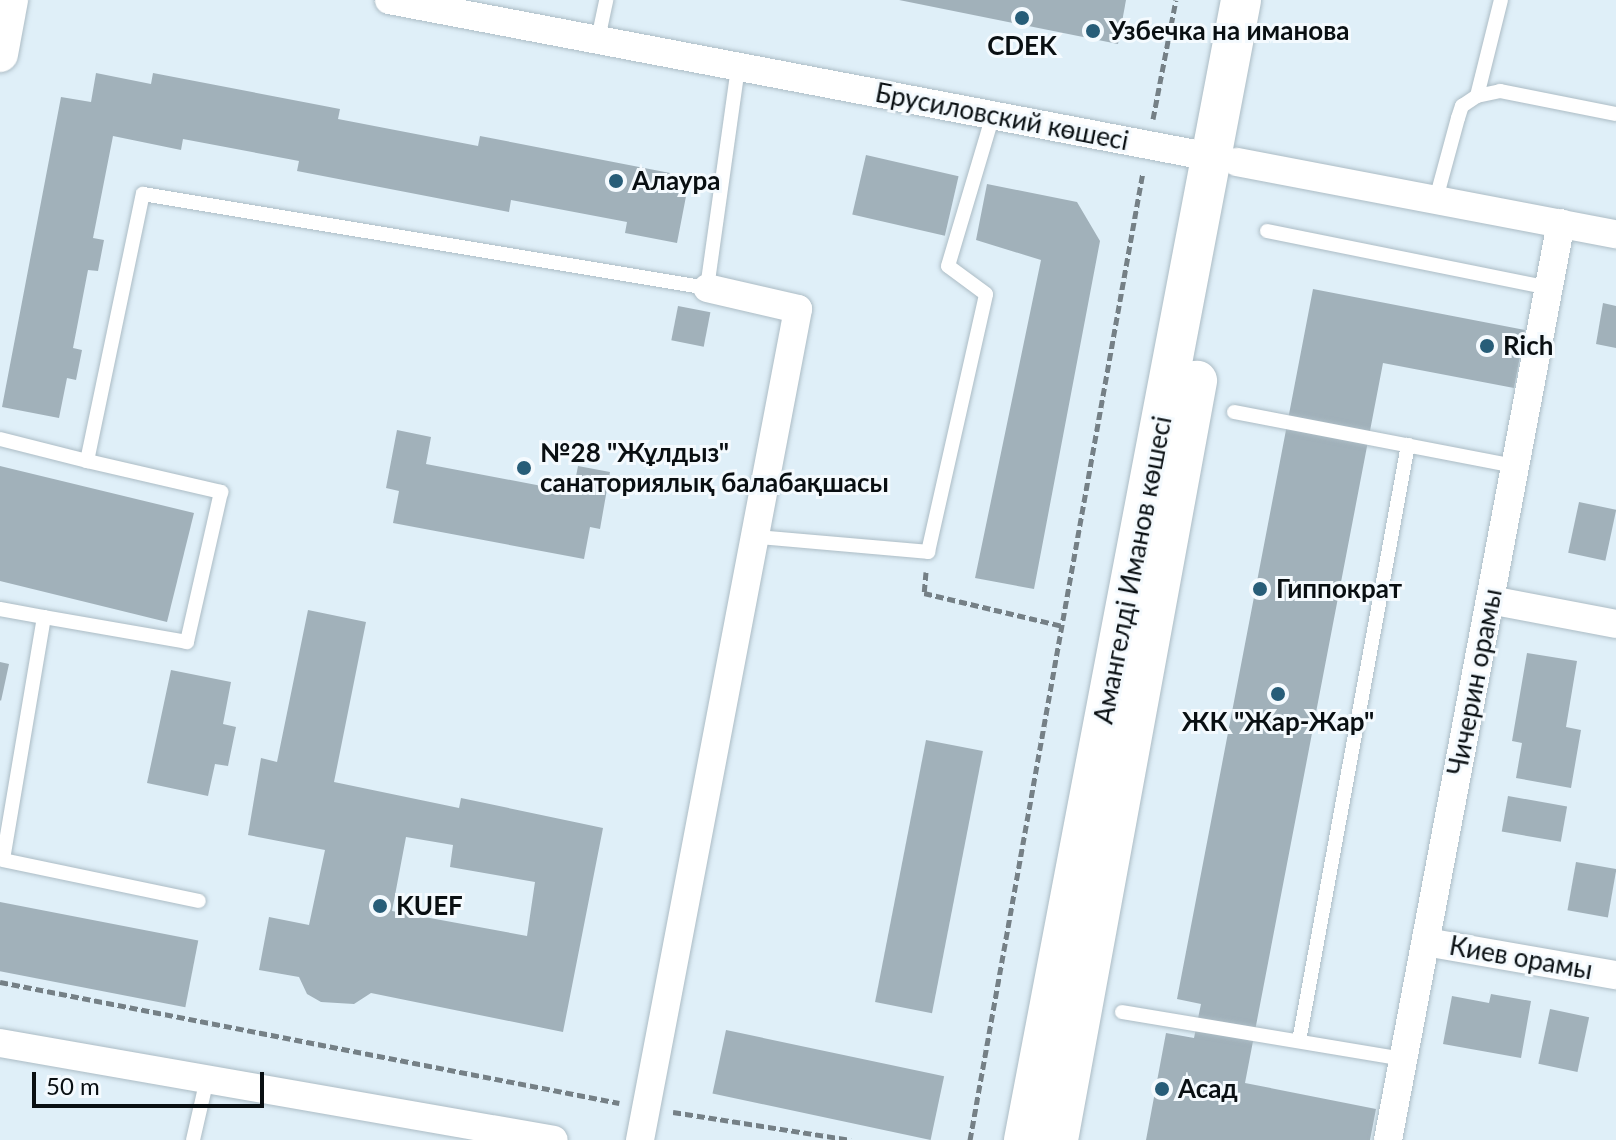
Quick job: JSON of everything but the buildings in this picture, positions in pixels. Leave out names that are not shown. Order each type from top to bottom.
[{"type":"main road","name":"Амангелді Иманов көшесі","points":[[1058,1140],[1224,159],[1241,0]]},
{"type":"main road","name":"Амангелді Иманов көшесі","points":[[1024,1140],[1224,159],[1268,0]]},
{"type":"street","points":[[0,54],[10,0]]},
{"type":"street","name":"Брусиловский көшесі","points":[[389,0],[1616,234]]},
{"type":"street","name":"Чичерин орамы","points":[[1388,1140],[1561,223]]},
{"type":"street","points":[[640,1140],[758,537],[798,309],[707,288]]},
{"type":"street","points":[[1490,600],[1616,624]]},
{"type":"street","name":"Киев орамы","points":[[1426,942],[1616,975]]},
{"type":"street","points":[[0,1043],[554,1140]]},
{"type":"lane","points":[[598,39],[606,0]]},
{"type":"lane","points":[[1477,96],[1501,0]]},
{"type":"lane","points":[[87,461],[143,194],[707,288],[738,67]]},
{"type":"lane","points":[[1436,199],[1462,106],[1477,96],[1500,91],[1616,114]]},
{"type":"lane","points":[[758,537],[928,552],[986,294],[948,266],[993,115]]},
{"type":"lane","points":[[1267,231],[1549,288]]},
{"type":"lane","points":[[1234,412],[1515,466]]},
{"type":"lane","points":[[0,439],[221,492],[187,642],[0,609]]},
{"type":"lane","points":[[1299,1041],[1408,445]]},
{"type":"lane","points":[[44,617],[3,860],[199,901]]},
{"type":"lane","points":[[1122,1012],[1403,1059]]},
{"type":"lane","points":[[193,1140],[207,1079]]},
{"type":"path","points":[[970,1140],[1176,0]]},
{"type":"path","points":[[928,552],[924,593],[1062,626]]},
{"type":"path","points":[[0,982],[647,1108],[851,1140]]},
{"type":"place","name":"CDEK","points":[[1022,18]]},
{"type":"place","name":"Узбечка на иманова","points":[[1093,31]]},
{"type":"place","name":"Алаура","points":[[616,181]]},
{"type":"place","name":"Rich","points":[[1487,346]]},
{"type":"place","name":"№28 \"Жұлдыз\" санаториялық балабақшасы","points":[[524,468]]},
{"type":"place","name":"Гиппократ","points":[[1260,589]]},
{"type":"place","name":"ЖК \"Жар-Жар\"","points":[[1278,694]]},
{"type":"place","name":"KUEF","points":[[380,906]]},
{"type":"place","name":"Асад","points":[[1162,1089]]}]
